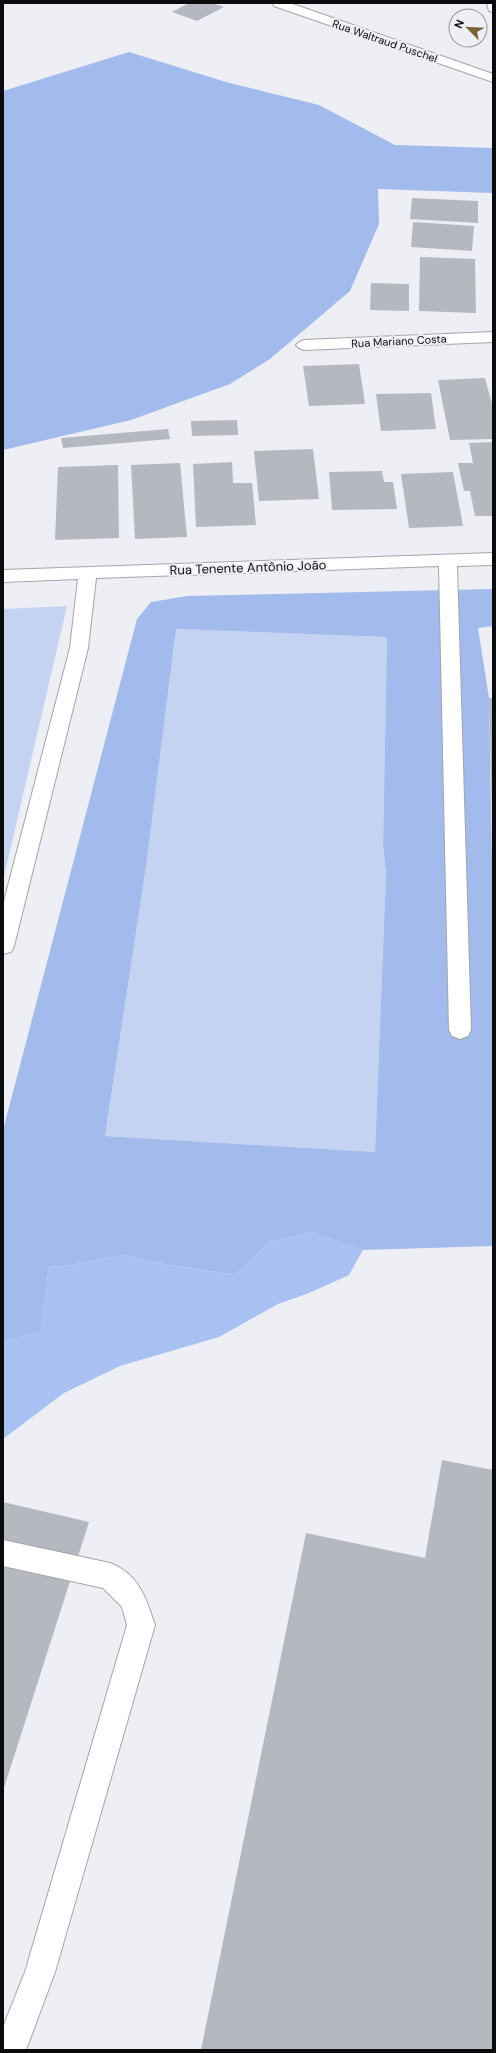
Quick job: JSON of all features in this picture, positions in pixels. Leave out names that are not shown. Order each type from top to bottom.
[{"type":"street","name":"Rua Waltraud Puschel","points":[[278,3],[493,78]]},
{"type":"street","points":[[493,3],[493,8]]},
{"type":"street","name":"Rua Mariano Costa","points":[[304,345],[493,337]]},
{"type":"street","name":"Rua Tenente Antônio João","points":[[3,576],[493,559]]},
{"type":"street","points":[[448,560],[460,1030]]},
{"type":"street","points":[[3,946],[79,648],[88,572]]},
{"type":"street","points":[[3,1553],[110,1576],[133,1599],[141,1625],[40,1972],[10,2050]]},
{"type":"shaded area","points":[[129,52],[226,82],[319,105],[395,145],[493,148],[493,193],[378,189],[379,224],[350,291],[270,359],[230,384],[131,420],[3,450],[3,91]]},
{"type":"shaded area","points":[[493,589],[493,626],[478,628],[489,698],[493,914],[493,1246],[363,1250],[311,1232],[270,1242],[235,1275],[169,1265],[123,1255],[71,1265],[49,1267],[41,1331],[3,1342],[3,1130],[137,619],[151,602],[187,596]],"holes":[[[176,629],[387,637],[383,846],[386,873],[375,1152],[105,1136],[147,860]]]},
{"type":"shaded area","points":[[67,606],[3,881],[3,609]]},
{"type":"shaded area","points":[[176,629],[387,637],[383,846],[386,873],[375,1152],[105,1136],[147,860]]},
{"type":"shaded area","points":[[311,1232],[363,1250],[349,1275],[309,1293],[278,1304],[219,1337],[120,1366],[64,1393],[3,1439],[3,1342],[41,1331],[49,1267],[71,1265],[123,1255],[169,1265],[235,1275],[270,1242]]},
{"type":"building","points":[[189,3],[212,3],[224,7],[197,21],[172,12]]},
{"type":"building","points":[[412,198],[478,201],[478,223],[410,219]]},
{"type":"building","points":[[413,222],[474,226],[472,251],[411,247]]},
{"type":"building","points":[[420,257],[475,259],[476,313],[419,311]]},
{"type":"building","points":[[371,283],[409,284],[409,311],[370,310]]},
{"type":"building","points":[[359,364],[365,404],[309,406],[303,366]]},
{"type":"building","points":[[485,378],[493,408],[493,439],[450,440],[438,380]]},
{"type":"building","points":[[431,393],[436,429],[381,431],[376,394]]},
{"type":"building","points":[[237,420],[238,435],[192,436],[191,421]]},
{"type":"building","points":[[168,429],[170,439],[63,448],[61,438]]},
{"type":"building","points":[[493,442],[493,516],[475,516],[470,491],[464,491],[458,463],[473,463],[469,443]]},
{"type":"building","points":[[313,449],[319,499],[259,501],[254,451]]},
{"type":"building","points":[[232,462],[233,483],[252,483],[256,525],[196,527],[193,464]]},
{"type":"building","points":[[180,463],[187,537],[135,539],[131,465]]},
{"type":"building","points":[[118,465],[119,538],[55,540],[58,467]]},
{"type":"building","points":[[382,471],[384,482],[393,482],[397,509],[332,510],[329,472]]},
{"type":"building","points":[[453,472],[463,526],[409,528],[401,474]]},
{"type":"building","points":[[489,698],[493,698],[493,815],[492,814]]},
{"type":"building","points":[[442,1460],[493,1470],[493,2050],[201,2050],[306,1533],[425,1558]]},
{"type":"building","points":[[3,1502],[89,1522],[3,1791]]}]
